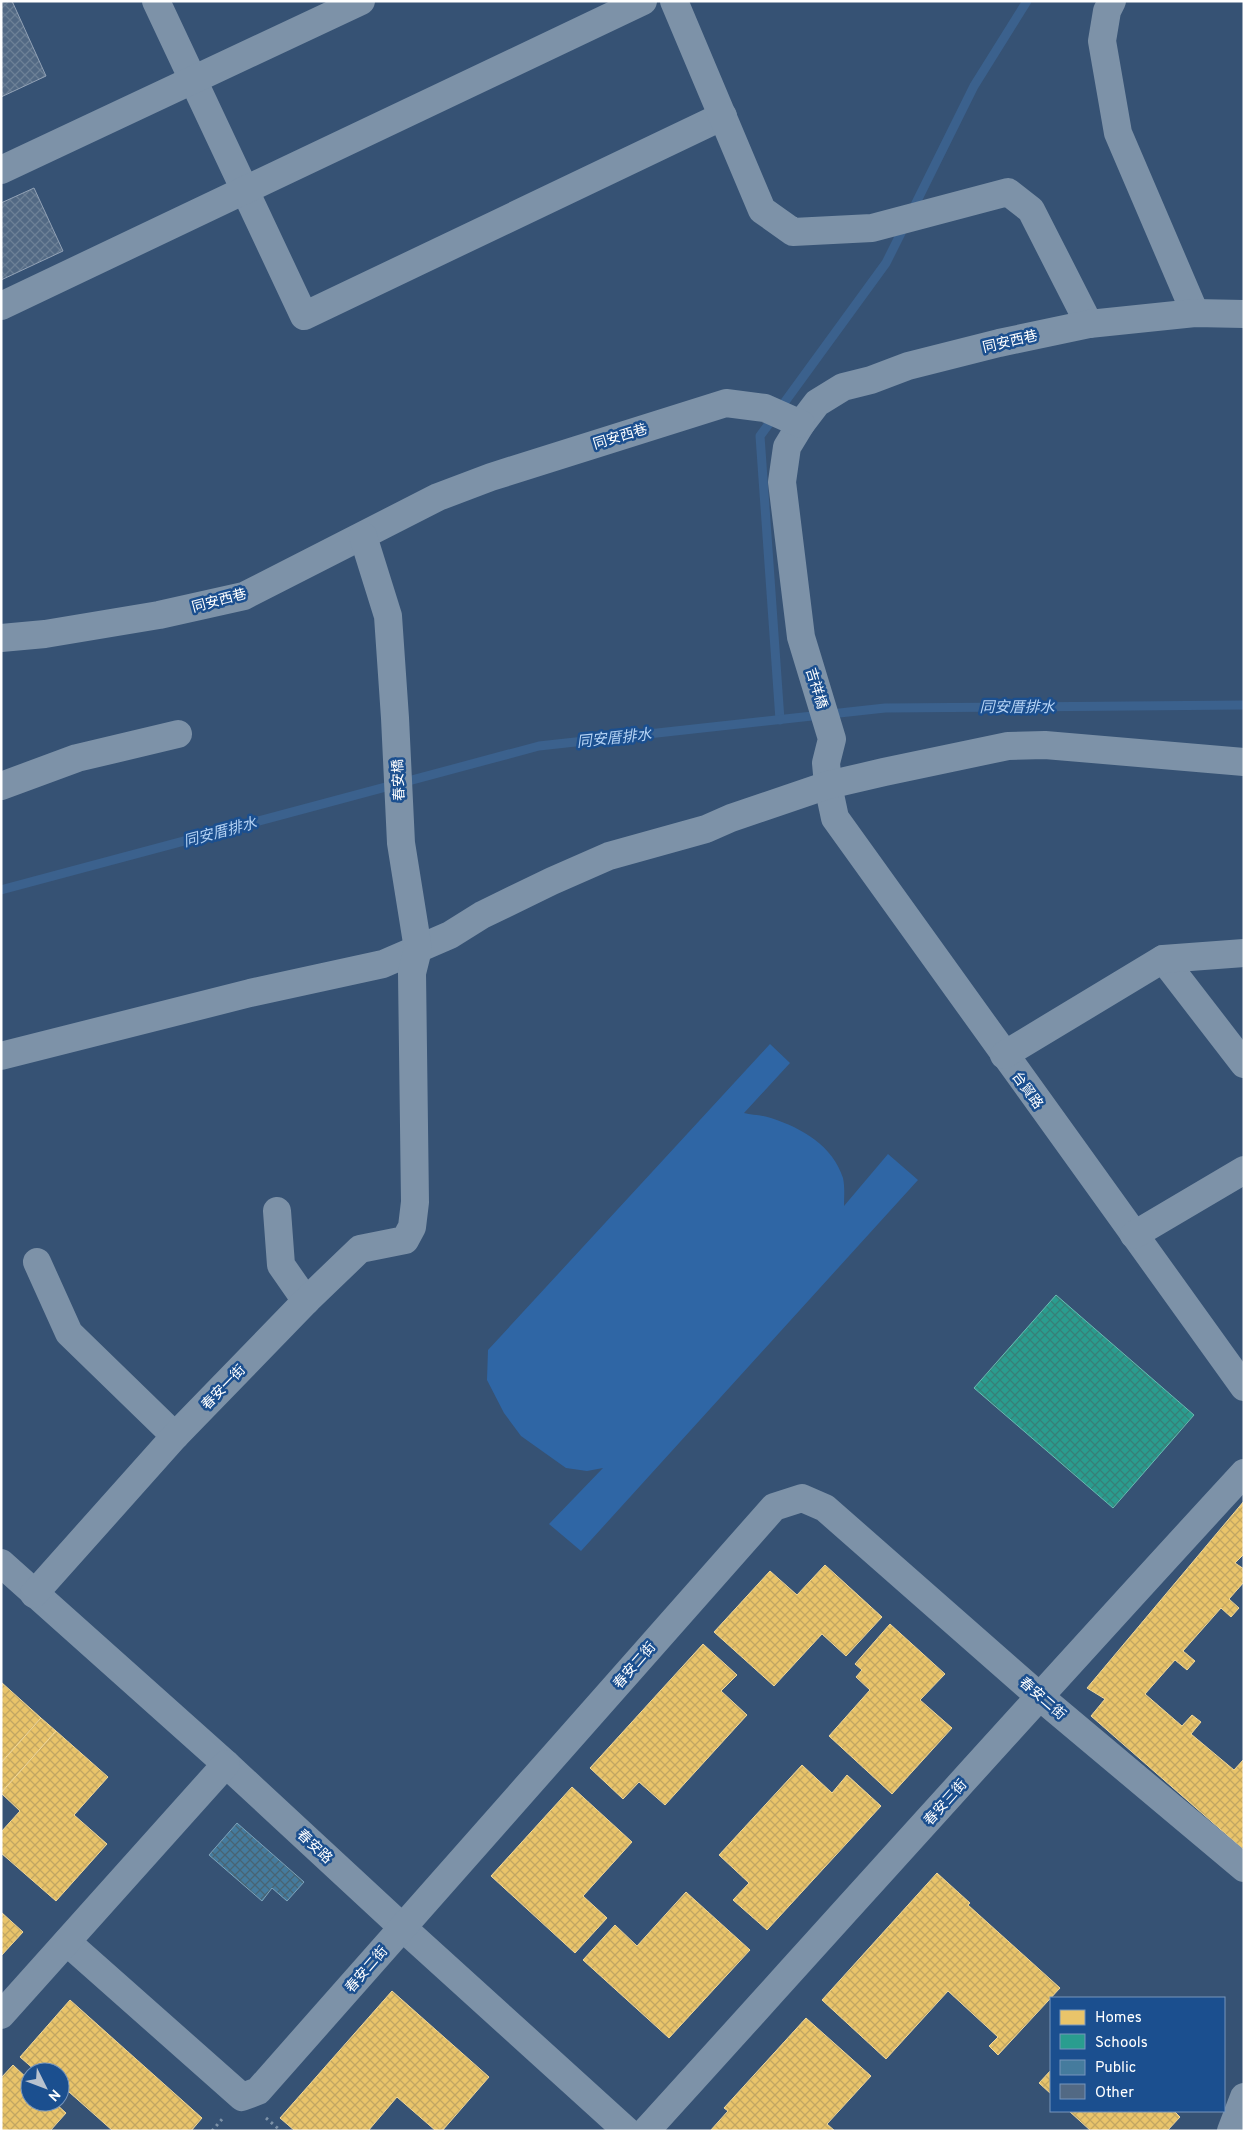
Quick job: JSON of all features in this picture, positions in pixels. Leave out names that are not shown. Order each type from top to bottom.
[{"type":"street","points":[[156,1],[304,316],[722,116]]},
{"type":"street","points":[[1,170],[361,1]]},
{"type":"street","points":[[1,306],[643,1]]},
{"type":"street","points":[[674,1],[762,210],[793,232],[872,228],[1008,192],[1031,210],[1089,324]]},
{"type":"street","points":[[1112,1],[1107,11],[1102,41],[1118,133],[1195,313]]},
{"type":"street","name":"同安西巷","points":[[1,638],[45,634],[159,615],[244,596],[438,497],[491,477],[726,403],[765,408],[801,424],[817,403],[844,387],[871,380],[908,366],[999,343],[1089,324],[1195,313],[1244,314]]},
{"type":"street","name":"吉祥橋","points":[[801,424],[787,447],[782,482],[787,510],[801,636],[832,739]]},
{"type":"street","name":"春安橋","points":[[363,536],[388,616],[401,842],[415,961],[415,1202]]},
{"type":"street","points":[[1,786],[77,758],[178,734]]},
{"type":"street","name":"台貿路","points":[[832,739],[826,763],[828,785],[835,818],[1244,1387]]},
{"type":"street","points":[[1,1056],[199,1005],[383,964],[415,961],[450,934],[482,915],[609,856],[706,829],[731,818],[828,785],[1008,746],[1045,745],[1244,762]]},
{"type":"street","points":[[1004,1055],[1163,959],[1244,953]]},
{"type":"street","points":[[1163,959],[1244,1064]]},
{"type":"street","points":[[1134,1235],[1244,1170]]},
{"type":"street","name":"春安一街","points":[[34,1594],[174,1436],[306,1301],[360,1249],[405,1240],[412,1227],[415,1202]]},
{"type":"street","points":[[277,1211],[281,1265],[306,1301]]},
{"type":"street","points":[[37,1262],[69,1333],[174,1436]]},
{"type":"street","name":"春安三街","points":[[646,2131],[969,1776],[1039,1696],[1244,1473]]},
{"type":"street","name":"春安二街","points":[[67,1942],[242,2096],[258,2091],[774,1507],[802,1498],[824,1508],[1039,1696],[1244,1868]]},
{"type":"street","name":"春安路","points":[[1,1564],[226,1764],[627,2131]]},
{"type":"street","points":[[1,2015],[226,1764]]},
{"type":"street","points":[[1231,2131],[1244,2098]]},
{"type":"shaded area","points":[[770,1044],[790,1063],[744,1113],[783,1122],[805,1133],[824,1148],[832,1157],[843,1178],[844,1206],[888,1154],[918,1180],[581,1551],[549,1524],[603,1468],[587,1471],[566,1468],[521,1436],[504,1413],[487,1380],[488,1350]]},
{"type":"building: Homes","points":[[1244,1501],[1244,1554],[1235,1563],[1244,1569],[1244,1582],[1229,1599],[1239,1608],[1231,1617],[1221,1608],[1183,1651],[1195,1661],[1187,1670],[1175,1660],[1145,1694],[1182,1726],[1192,1715],[1201,1722],[1191,1734],[1234,1770],[1244,1759],[1244,1850],[1091,1716],[1105,1699],[1087,1688]]},
{"type":"building: Homes","points":[[825,1565],[882,1617],[846,1656],[822,1634],[774,1686],[714,1632],[770,1571],[797,1595]]},
{"type":"building: Homes","points":[[890,1624],[945,1674],[920,1700],[952,1728],[892,1794],[829,1736],[870,1690],[856,1677],[862,1670],[855,1664]]},
{"type":"building: Homes","points":[[703,1644],[737,1675],[721,1691],[747,1715],[665,1805],[639,1782],[623,1799],[590,1768]]},
{"type":"building: Homes","points":[[1,1682],[41,1718],[1,1763]]},
{"type":"building: Homes","points":[[41,1718],[56,1731],[1,1793],[1,1763]]},
{"type":"building: Homes","points":[[56,1731],[108,1777],[74,1815],[107,1844],[56,1901],[1,1853],[1,1832],[20,1811],[1,1793]]},
{"type":"building: Homes","points":[[802,1765],[832,1793],[847,1775],[881,1806],[767,1930],[733,1900],[749,1883],[719,1855]]},
{"type":"building: Homes","points":[[572,1787],[632,1842],[583,1896],[607,1918],[575,1953],[491,1876]]},
{"type":"building: Homes","points":[[937,1873],[970,1903],[968,1905],[1060,1988],[998,2055],[989,2046],[998,2037],[948,1991],[886,2059],[822,2000]]},
{"type":"building: Homes","points":[[686,1892],[750,1950],[669,2038],[583,1960],[615,1925],[637,1946]]},
{"type":"building: Homes","points":[[1,1912],[23,1932],[1,1956]]},
{"type":"building: Homes","points":[[392,1991],[489,2077],[442,2131],[436,2131],[397,2097],[368,2131],[295,2131],[280,2118]]},
{"type":"building: Homes","points":[[70,2000],[202,2118],[191,2131],[113,2131],[70,2093],[70,2062],[26,2062],[20,2057]]},
{"type":"building: Homes","points":[[806,2018],[871,2076],[827,2124],[835,2131],[710,2131],[728,2111],[724,2108]]},
{"type":"building: Homes","points":[[13,2065],[20,2072],[20,2112],[66,2113],[50,2131],[1,2131],[1,2078]]},
{"type":"building: Homes","points":[[1050,2071],[1050,2093],[1039,2083]]},
{"type":"building: Homes","points":[[1070,2112],[1175,2112],[1180,2117],[1167,2131],[1091,2131]]},
{"type":"building: Schools","points":[[1056,1295],[1194,1415],[1113,1508],[974,1388]]},
{"type":"building: Public","points":[[237,1823],[304,1882],[287,1901],[272,1888],[262,1901],[209,1855]]},
{"type":"building: Other","points":[[12,1],[46,76],[1,97],[1,2]]},
{"type":"building: Other","points":[[34,188],[63,251],[1,280],[1,203]]},
{"type":"waterway","points":[[912,211],[974,86],[1027,1]]},
{"type":"waterway","points":[[780,720],[760,436],[886,263],[905,225]]},
{"type":"waterway","name":"同安厝排水","points":[[1,890],[539,746],[885,708],[1244,705]]}]
